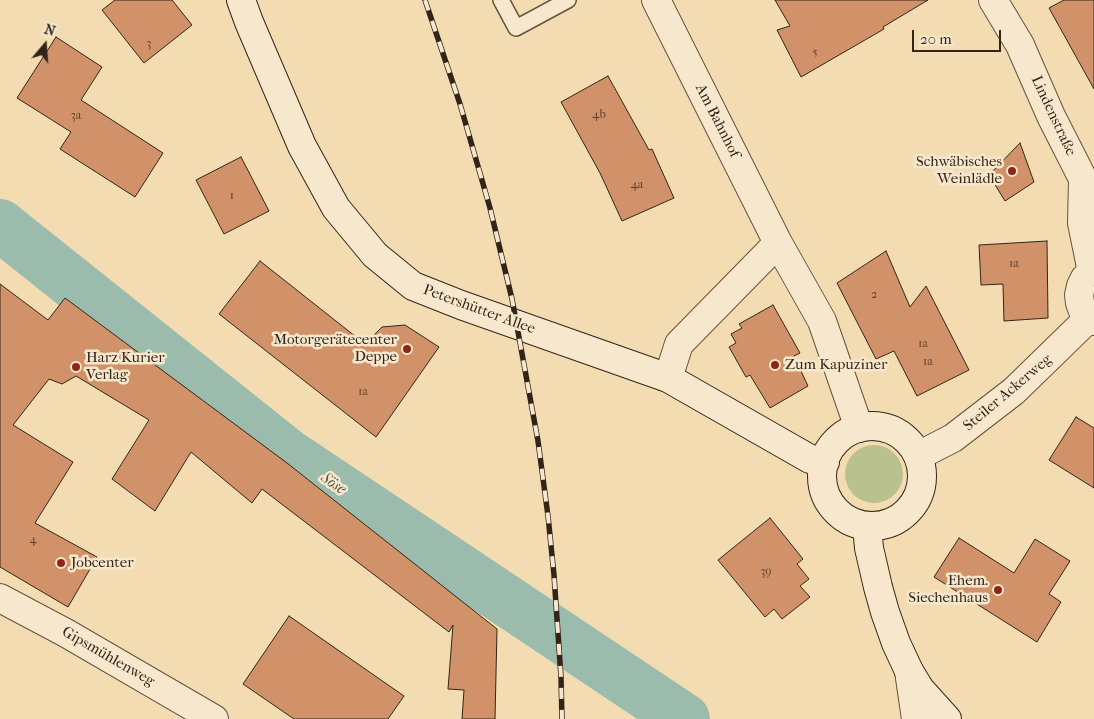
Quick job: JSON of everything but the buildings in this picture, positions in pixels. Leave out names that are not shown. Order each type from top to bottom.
[{"type":"street","name":"Petershütter Allee","points":[[241,0],[302,146],[336,208],[375,255],[413,286],[461,306],[668,378],[810,458],[824,462]]},
{"type":"street","name":"Am Bahnhof","points":[[656,0],[778,243],[822,321],[859,428]]},
{"type":"street","name":"Lindenstraße","points":[[993,0],[1020,45],[1051,116],[1089,188],[1082,223],[1093,272]]},
{"type":"street","points":[[668,378],[679,344],[778,243]]},
{"type":"street","name":"Steiler Ackerweg","points":[[918,456],[953,438],[1014,391],[1092,320],[1083,311],[1079,294],[1085,278],[1093,272]]},
{"type":"street","points":[[883,427],[894,431],[904,437],[918,456],[922,478],[916,501],[900,517],[890,523],[867,526],[853,522],[831,504],[825,491],[822,477],[827,454],[844,435],[859,428],[883,427]]},
{"type":"street","points":[[867,526],[869,548],[885,612],[896,643],[909,671],[920,688],[947,719]]},
{"type":"street","name":"Gipsmühlenweg","points":[[0,598],[66,633],[214,719]]},
{"type":"street","points":[[909,671],[916,719]]},
{"type":"lane","points":[[502,0],[516,28],[568,0]]},
{"type":"green space","points":[[874,445],[890,450],[898,458],[903,474],[898,490],[890,498],[874,503],[858,498],[850,490],[845,474],[850,458],[858,450]]},
{"type":"waterway","name":"Söse","points":[[0,225],[287,454],[684,719]]},
{"type":"railway","points":[[425,0],[460,104],[490,208],[512,299],[538,441],[548,516],[554,575],[562,719]]},
{"type":"place","name":"Schwäbisches Weinlädle","points":[[1012,171]]},
{"type":"place","name":"Motorgerätecenter Deppe","points":[[407,349]]},
{"type":"place","name":"Zum Kapuziner","points":[[775,365]]},
{"type":"place","name":"Harz Kurier Verlag","points":[[76,367]]},
{"type":"place","name":"Jobcenter","points":[[61,563]]},
{"type":"place","name":"Ehem. Siechenhaus","points":[[998,590]]}]
